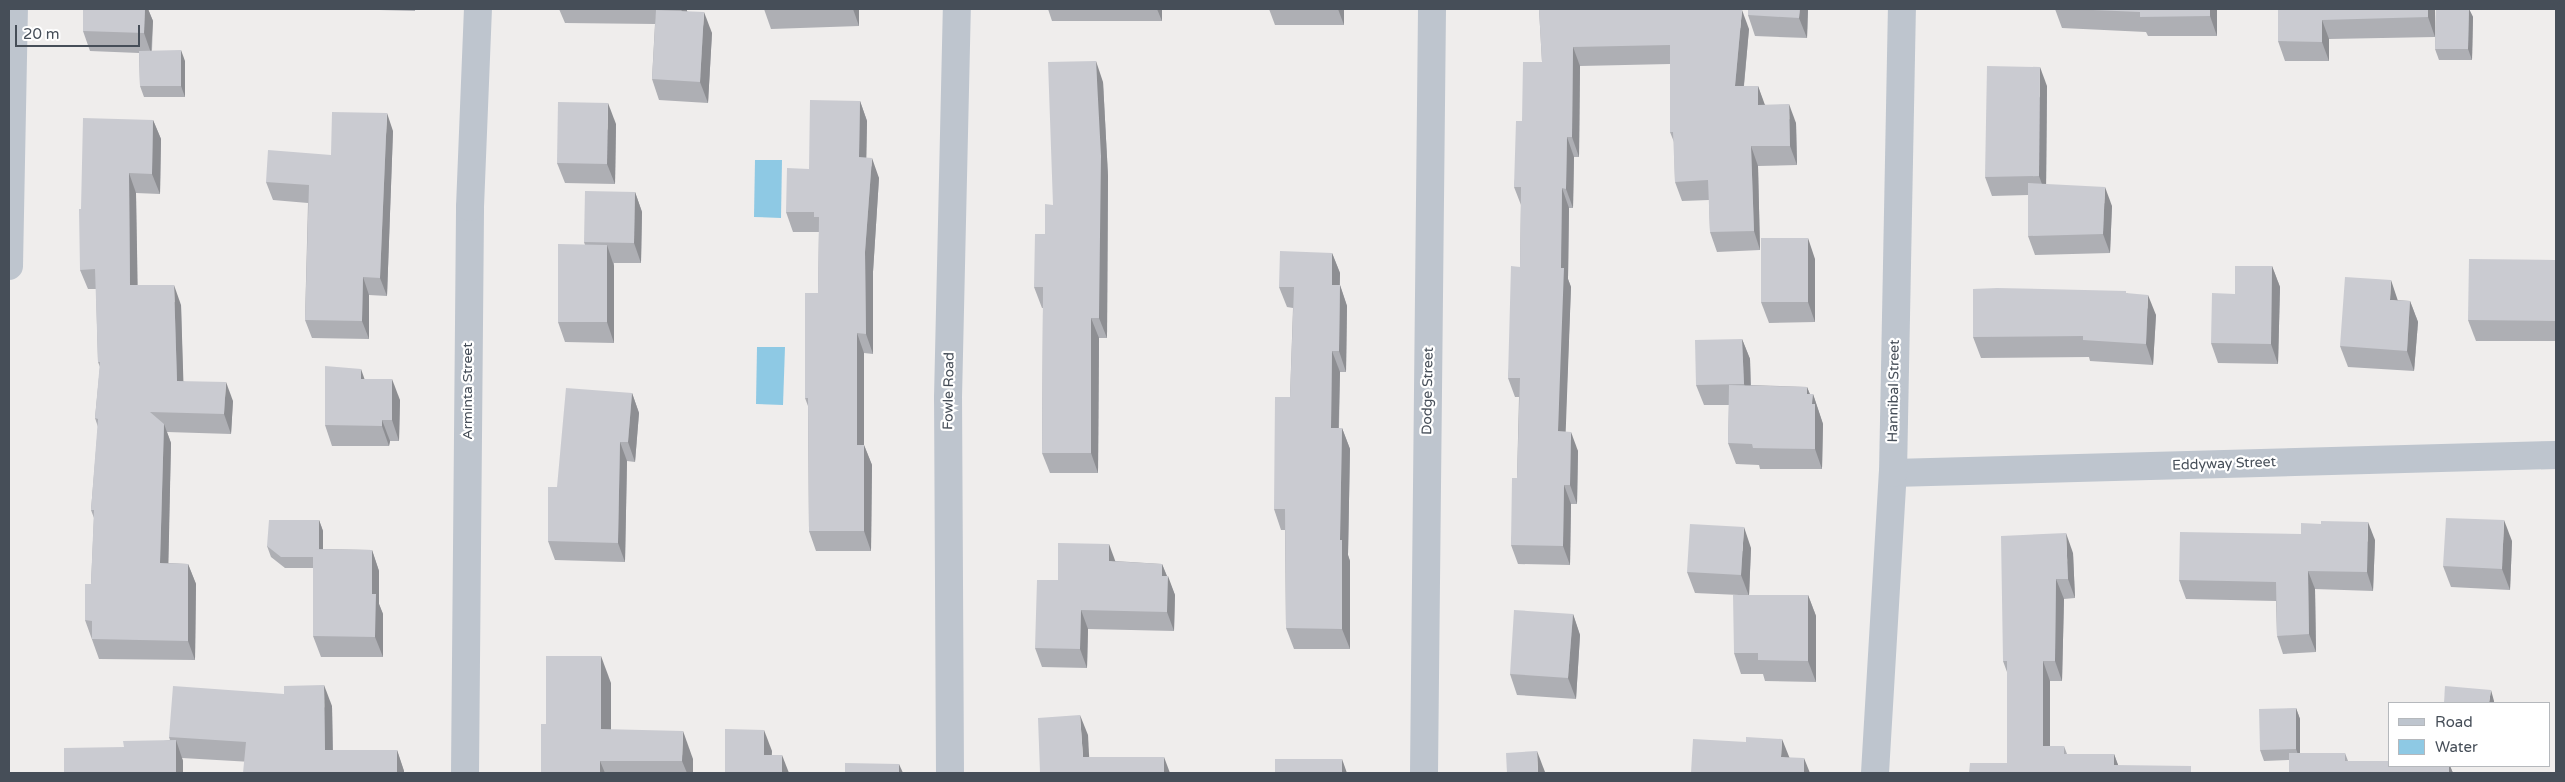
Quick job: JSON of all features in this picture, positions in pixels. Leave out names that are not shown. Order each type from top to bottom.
[{"type":"street","points":[[9,266],[14,9]]},
{"type":"street","name":"Arminta Street","points":[[465,773],[470,207],[478,9]]},
{"type":"street","name":"Fowle Road","points":[[950,773],[948,398],[957,9]]},
{"type":"street","name":"Dodge Street","points":[[1424,773],[1432,9]]},
{"type":"street","name":"Hannibal Street","points":[[1875,773],[1893,473],[1902,9]]},
{"type":"street","name":"Eddyway Street","points":[[1893,473],[2556,455]]},
{"type":"water","points":[[755,160],[782,160],[781,218],[754,217]]},
{"type":"water","points":[[757,347],[785,347],[783,405],[756,404]]},
{"type":"building","points":[[83,9],[145,9],[144,33],[83,31]]},
{"type":"building","points":[[1539,9],[1742,10],[1735,86],[1758,86],[1758,105],[1789,104],[1790,146],[1751,146],[1754,231],[1710,232],[1708,180],[1675,182],[1673,132],[1670,132],[1670,45],[1573,47],[1572,137],[1567,137],[1566,189],[1562,188],[1561,268],[1564,268],[1558,431],[1571,432],[1570,485],[1564,485],[1563,546],[1511,545],[1512,478],[1517,478],[1520,378],[1508,378],[1511,266],[1520,267],[1521,187],[1514,187],[1516,121],[1522,121],[1523,62],[1542,62]]},
{"type":"building","points":[[1748,9],[1800,9],[1799,18],[1748,15]]},
{"type":"building","points":[[2069,9],[2210,9],[2210,16],[2140,17],[2140,12]]},
{"type":"building","points":[[2278,9],[2428,9],[2428,17],[2322,20],[2322,42],[2278,41]]},
{"type":"building","points":[[2436,9],[2469,9],[2468,49],[2435,49]]},
{"type":"building","points":[[656,10],[704,12],[700,82],[652,79]]},
{"type":"building","points":[[181,50],[181,86],[140,86],[139,51]]},
{"type":"building","points":[[1096,61],[1101,156],[1099,318],[1091,318],[1091,453],[1042,453],[1043,287],[1034,287],[1035,234],[1045,234],[1045,204],[1053,205],[1048,62]]},
{"type":"building","points":[[1987,66],[2040,67],[2039,176],[1985,177]]},
{"type":"building","points":[[810,100],[860,101],[859,157],[872,158],[865,252],[866,334],[857,333],[857,445],[864,445],[864,531],[809,531],[808,398],[805,398],[805,293],[818,293],[819,217],[814,217],[814,212],[786,212],[787,168],[809,169]]},
{"type":"building","points":[[558,102],[608,103],[607,164],[557,163]]},
{"type":"building","points":[[332,112],[387,113],[380,278],[363,277],[362,321],[305,320],[309,185],[266,182],[268,150],[331,155]]},
{"type":"building","points":[[83,118],[153,120],[152,174],[129,173],[130,285],[174,285],[177,381],[226,382],[224,414],[150,412],[164,424],[160,563],[188,564],[188,641],[92,639],[92,621],[85,620],[85,584],[91,584],[94,510],[91,510],[98,419],[95,418],[100,362],[98,362],[95,269],[80,270],[79,209],[81,209]]},
{"type":"building","points":[[2028,183],[2105,187],[2103,234],[2028,236]]},
{"type":"building","points":[[585,191],[635,192],[634,243],[584,242]]},
{"type":"building","points":[[1761,238],[1808,238],[1808,302],[1761,302]]},
{"type":"building","points":[[558,244],[607,245],[607,322],[558,322]]},
{"type":"building","points":[[1280,251],[1332,253],[1332,285],[1340,285],[1339,351],[1332,351],[1331,428],[1342,428],[1340,540],[1342,540],[1342,629],[1286,628],[1285,509],[1274,509],[1275,397],[1290,397],[1294,287],[1279,287]]},
{"type":"building","points":[[2469,259],[2555,260],[2555,321],[2468,320]]},
{"type":"building","points":[[2235,266],[2272,266],[2271,344],[2211,343],[2212,293],[2235,294]]},
{"type":"building","points":[[2345,277],[2391,280],[2390,300],[2410,301],[2407,351],[2340,346]]},
{"type":"building","points":[[1973,289],[2126,291],[2126,293],[2148,295],[2146,344],[2083,340],[2083,336],[1973,337]]},
{"type":"building","points":[[1742,339],[1744,384],[1696,385],[1695,340]]},
{"type":"building","points":[[325,366],[361,369],[361,379],[392,379],[392,420],[382,420],[382,426],[325,425]]},
{"type":"building","points":[[1729,385],[1807,387],[1807,394],[1813,394],[1812,404],[1815,404],[1815,449],[1753,448],[1752,444],[1728,443]]},
{"type":"building","points":[[566,388],[632,393],[628,442],[620,442],[618,543],[548,541],[548,487],[557,487]]},
{"type":"building","points":[[2446,518],[2504,520],[2502,569],[2443,566]]},
{"type":"building","points":[[269,520],[319,520],[319,549],[313,549],[313,557],[281,557],[267,546]]},
{"type":"building","points":[[2321,521],[2368,522],[2367,572],[2308,571],[2309,634],[2277,636],[2276,582],[2179,580],[2180,532],[2301,534],[2301,523],[2321,524]]},
{"type":"building","points":[[1690,524],[1744,527],[1741,575],[1687,572]]},
{"type":"building","points":[[2066,533],[2068,579],[2056,579],[2055,661],[2043,661],[2043,746],[2064,746],[2064,754],[2114,754],[2114,765],[2191,766],[2191,773],[1969,773],[1970,763],[2007,763],[2007,661],[2003,661],[2001,536]]},
{"type":"building","points":[[1058,543],[1109,544],[1109,561],[1162,564],[1162,576],[1168,576],[1167,612],[1081,610],[1080,649],[1035,648],[1037,580],[1058,580]]},
{"type":"building","points":[[313,549],[372,550],[372,594],[376,594],[375,637],[313,636]]},
{"type":"building","points":[[1733,595],[1808,595],[1808,661],[1758,660],[1758,653],[1734,653]]},
{"type":"building","points":[[1514,610],[1573,614],[1568,678],[1510,674]]},
{"type":"building","points":[[546,656],[601,656],[601,729],[683,731],[682,761],[600,761],[600,773],[541,773],[541,724],[546,724]]},
{"type":"building","points":[[324,685],[325,750],[397,750],[397,773],[243,773],[246,742],[169,737],[173,686],[284,694],[284,686]]},
{"type":"building","points":[[2445,686],[2491,690],[2489,702],[2444,702]]},
{"type":"building","points":[[2296,708],[2296,749],[2260,750],[2259,709]]},
{"type":"building","points":[[1080,715],[1083,757],[1164,757],[1164,773],[1040,773],[1038,718]]},
{"type":"building","points":[[725,729],[764,730],[764,755],[782,755],[782,773],[725,773]]},
{"type":"building","points":[[1746,737],[1782,739],[1781,757],[1804,758],[1804,773],[1691,773],[1693,739],[1746,742]]},
{"type":"building","points":[[176,740],[176,773],[64,773],[64,748],[124,747],[123,741]]},
{"type":"building","points":[[1537,751],[1538,773],[1507,773],[1506,753]]},
{"type":"building","points":[[2289,753],[2345,753],[2345,761],[2388,761],[2388,767],[2449,767],[2449,773],[2289,773]]},
{"type":"building","points":[[1275,759],[1342,759],[1342,773],[1275,773]]},
{"type":"building","points":[[845,763],[899,764],[899,773],[845,773]]}]
